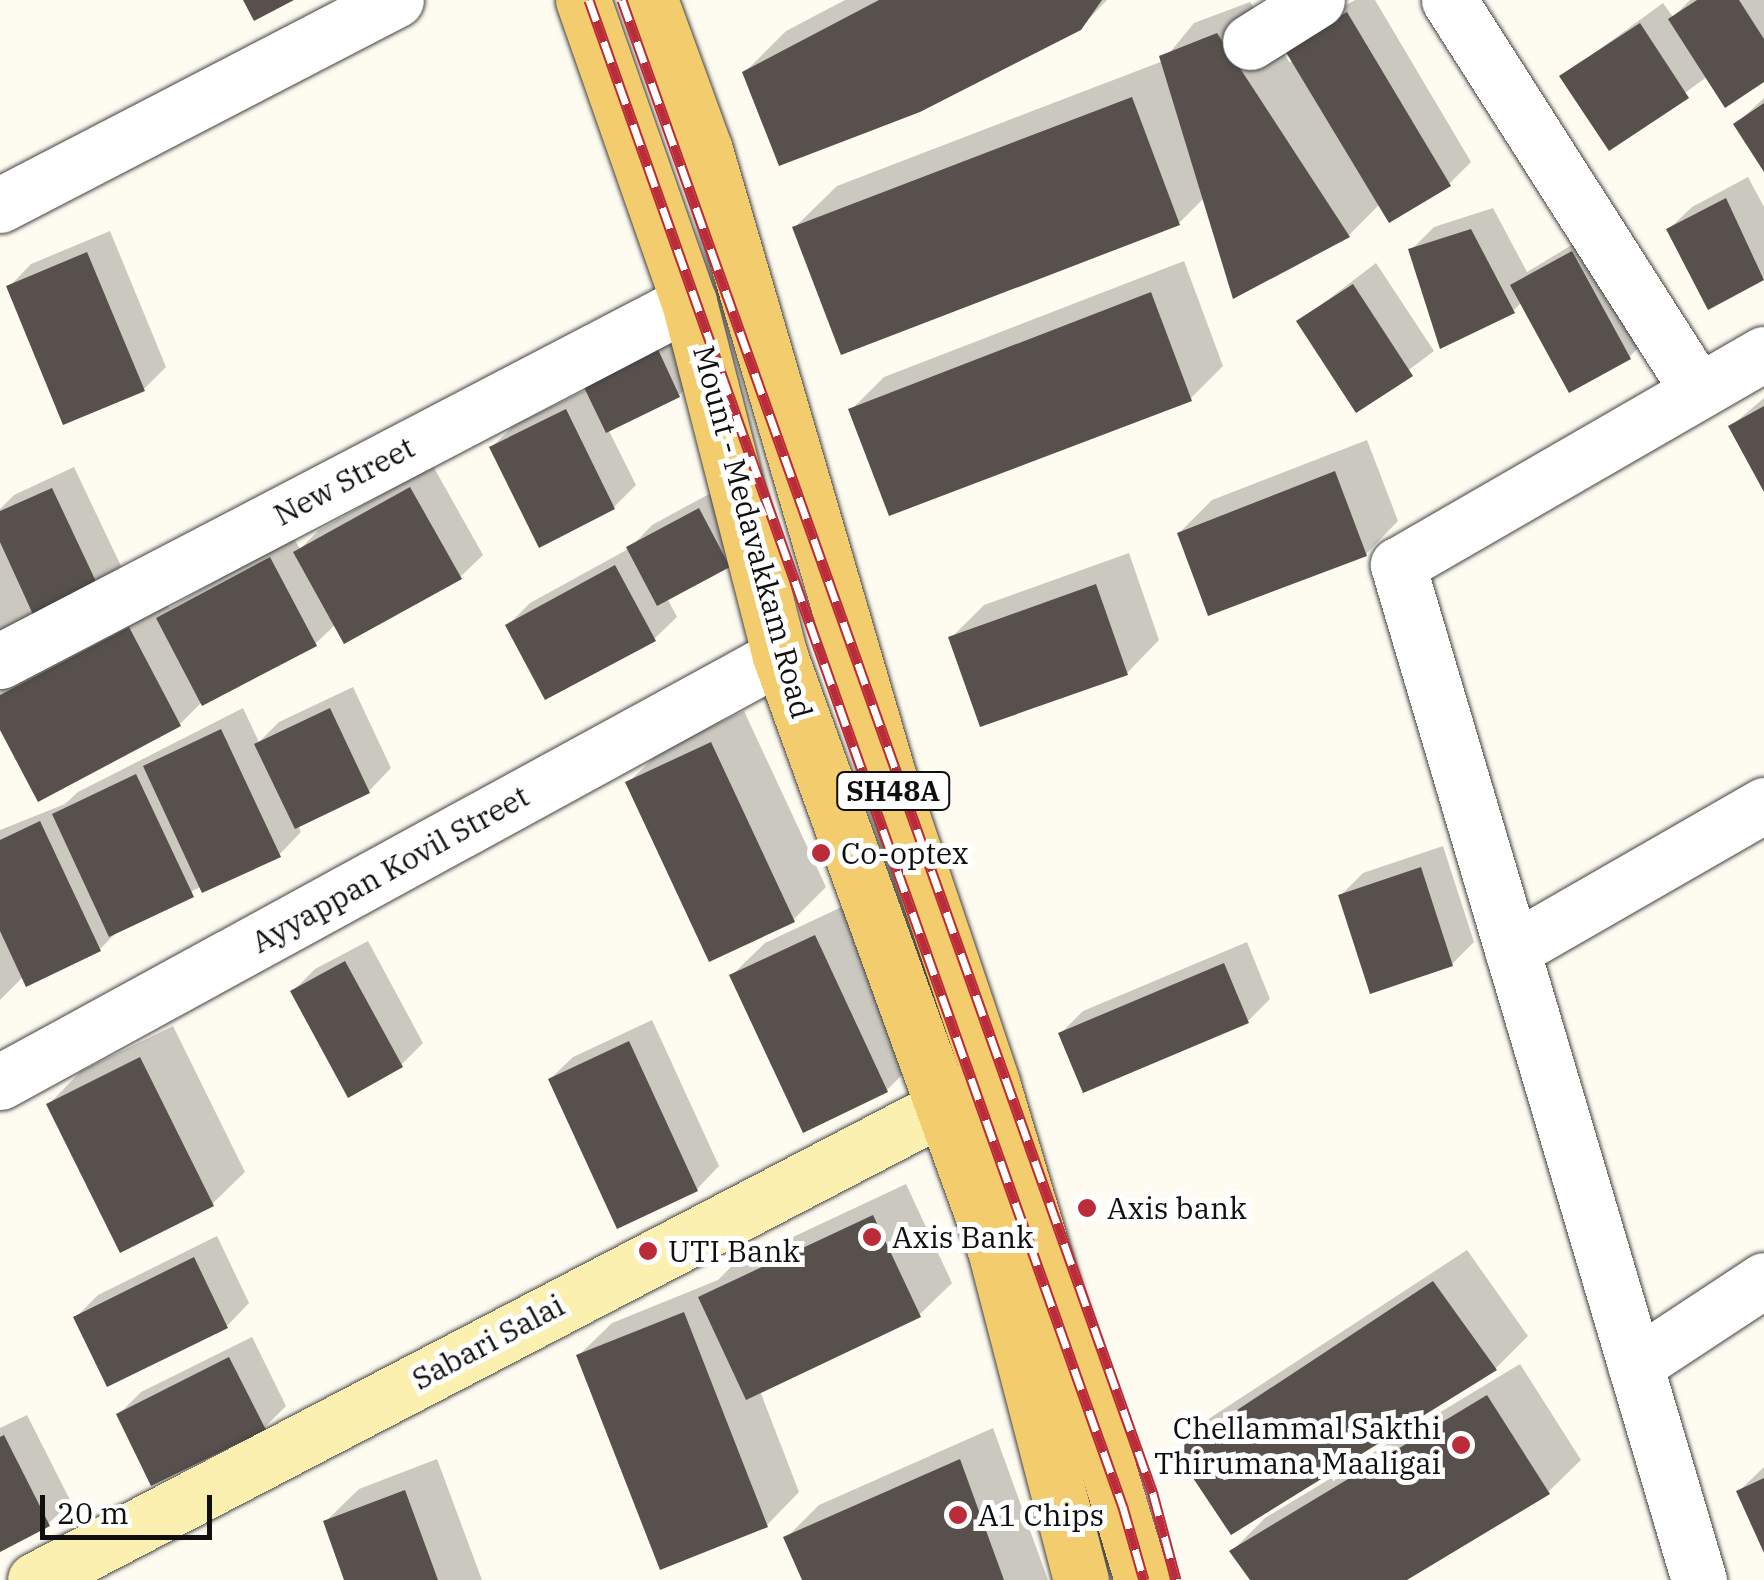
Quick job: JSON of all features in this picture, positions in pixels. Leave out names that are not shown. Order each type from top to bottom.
[{"type":"main road","name":"Mount - Medavakkam Road","points":[[583,0],[689,302],[780,656],[995,1250],[1081,1580]]},
{"type":"main road","name":"Mount - Medavakkam Road","points":[[650,0],[705,150],[888,778],[992,1083],[1142,1580]]},
{"type":"main road","name":"Sabari Salai","points":[[35,1580],[940,1104],[992,1083]]},
{"type":"street","points":[[0,205],[396,0]]},
{"type":"street","points":[[1250,42],[1317,0]]},
{"type":"street","points":[[1449,0],[1697,389]]},
{"type":"street","name":"New Street","points":[[0,661],[689,302]]},
{"type":"street","points":[[1700,1580],[1398,565],[1697,389],[1764,354]]},
{"type":"street","name":"Ayyappan Kovil Street","points":[[0,1082],[780,656]]},
{"type":"street","points":[[1512,950],[1764,806]]},
{"type":"street","points":[[1635,1364],[1764,1280]]},
{"type":"building","points":[[243,0],[294,0],[254,21]]},
{"type":"building","points":[[879,0],[1102,0],[1081,30],[920,112],[779,166],[742,72]]},
{"type":"building","points":[[1697,0],[1739,0],[1764,39],[1764,82],[1725,108],[1668,19]]},
{"type":"building","points":[[1347,12],[1451,186],[1389,223],[1284,49]]},
{"type":"building","points":[[1640,23],[1689,98],[1609,151],[1559,76]]},
{"type":"building","points":[[1217,33],[1350,237],[1233,299],[1159,56]]},
{"type":"building","points":[[1132,97],[1180,225],[841,355],[792,227]]},
{"type":"building","points":[[1764,103],[1764,172],[1733,124]]},
{"type":"building","points":[[1726,198],[1764,280],[1708,310],[1666,229]]},
{"type":"building","points":[[1471,229],[1515,313],[1440,349],[1408,249]]},
{"type":"building","points":[[1572,251],[1631,359],[1569,393],[1510,285]]},
{"type":"building","points":[[87,252],[145,391],[63,425],[6,286]]},
{"type":"building","points":[[1353,284],[1413,376],[1356,413],[1296,321]]},
{"type":"building","points":[[1151,292],[1192,401],[889,516],[848,409]]},
{"type":"building","points":[[655,343],[680,397],[606,433],[580,379]]},
{"type":"building","points":[[1764,406],[1764,492],[1728,426]]},
{"type":"building","points":[[566,409],[615,509],[539,548],[489,447]]},
{"type":"building","points":[[1335,471],[1367,556],[1208,616],[1177,533]]},
{"type":"building","points":[[410,487],[462,579],[344,644],[293,552]]},
{"type":"building","points":[[52,488],[100,590],[36,621],[0,542],[0,511]]},
{"type":"building","points":[[699,508],[730,567],[657,606],[626,547]]},
{"type":"building","points":[[270,557],[317,646],[202,706],[156,618]]},
{"type":"building","points":[[615,565],[656,641],[545,700],[505,625]]},
{"type":"building","points":[[1096,584],[1128,675],[980,727],[948,637]]},
{"type":"building","points":[[129,627],[181,726],[38,802],[0,730],[0,695]]},
{"type":"building","points":[[330,708],[370,793],[295,829],[254,744]]},
{"type":"building","points":[[221,729],[281,857],[202,893],[143,766]]},
{"type":"building","points":[[711,742],[795,922],[709,962],[625,782]]},
{"type":"building","points":[[136,774],[194,897],[109,937],[52,814]]},
{"type":"building","points":[[40,821],[101,951],[26,987],[0,931],[0,840]]},
{"type":"building","points":[[1421,867],[1453,966],[1370,994],[1338,895]]},
{"type":"building","points":[[815,935],[888,1092],[803,1133],[729,975]]},
{"type":"building","points":[[345,961],[403,1067],[348,1098],[290,991]]},
{"type":"building","points":[[1224,963],[1249,1023],[1083,1093],[1058,1033]]},
{"type":"building","points":[[629,1041],[698,1191],[617,1229],[548,1079]]},
{"type":"building","points":[[140,1057],[214,1206],[120,1253],[46,1104]]},
{"type":"building","points":[[873,1215],[921,1317],[746,1400],[698,1297]]},
{"type":"building","points":[[194,1257],[228,1328],[107,1387],[73,1317]]},
{"type":"building","points":[[1433,1281],[1497,1370],[1231,1535],[1175,1451]]},
{"type":"building","points":[[684,1312],[768,1527],[660,1570],[576,1355]]},
{"type":"building","points":[[229,1357],[266,1430],[151,1486],[116,1414]]},
{"type":"building","name":"Chellammal Sakthi Thirumana Maaligai","points":[[1487,1395],[1550,1494],[1407,1580],[1250,1580],[1229,1551]]},
{"type":"building","points":[[4,1435],[50,1526],[0,1552],[0,1437]]},
{"type":"building","points":[[960,1459],[1004,1580],[802,1580],[783,1537]]},
{"type":"building","points":[[1764,1478],[1764,1553],[1736,1491]]},
{"type":"building","points":[[405,1490],[438,1580],[344,1580],[323,1521]]},
{"type":"railway","points":[[589,0],[1123,1507],[1144,1580]]},
{"type":"railway","points":[[622,0],[1153,1494],[1176,1580]]},
{"type":"place","name":"Co-optex","points":[[821,853]]},
{"type":"place","name":"Axis bank","points":[[1087,1208]]},
{"type":"place","name":"Axis Bank","points":[[872,1237]]},
{"type":"place","name":"UTI Bank","points":[[648,1251]]},
{"type":"place","name":"Chellammal Sakthi Thirumana Maaligai","points":[[1461,1445]]},
{"type":"place","name":"A1 Chips","points":[[958,1515]]}]
